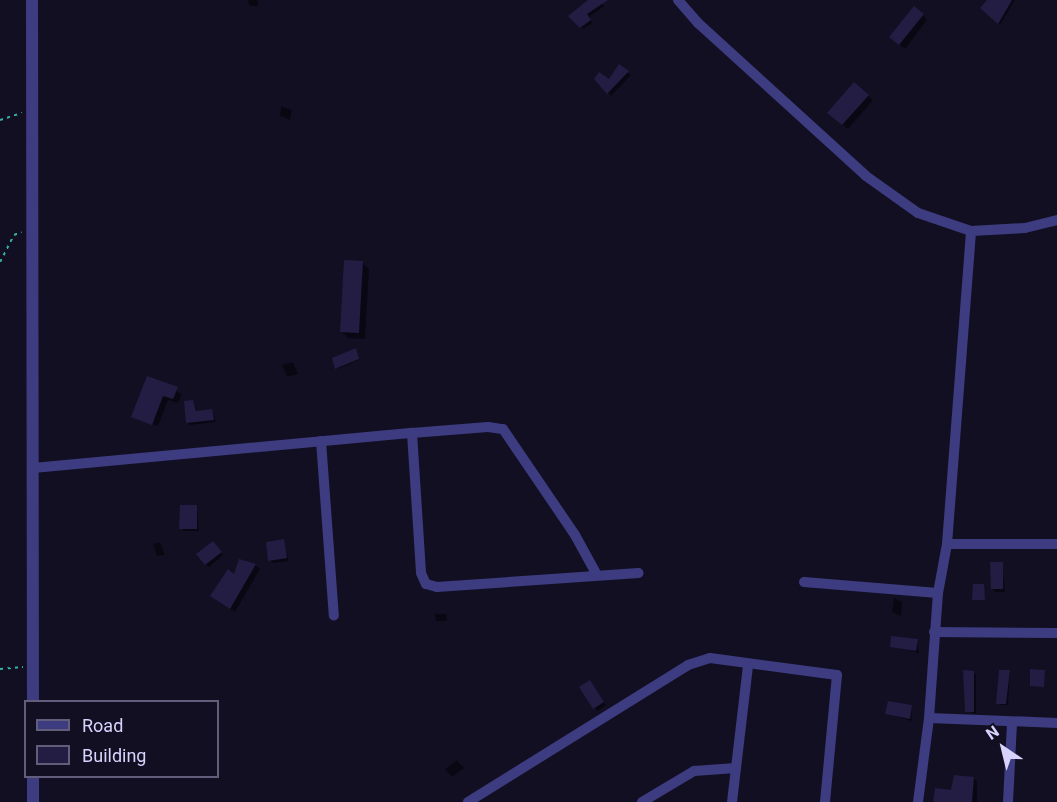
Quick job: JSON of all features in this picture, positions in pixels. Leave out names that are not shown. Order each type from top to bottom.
[{"type":"street","points":[[32,0],[30,228],[33,700]]},
{"type":"street","points":[[678,0],[698,23],[890,196],[943,224],[971,231],[1025,228],[1057,220]]},
{"type":"street","points":[[918,802],[929,718],[938,593],[946,544],[971,231]]},
{"type":"street","points":[[33,468],[411,433],[488,427],[503,429],[575,535],[597,575]]},
{"type":"street","points":[[411,433],[422,573],[426,584],[437,587],[639,573]]},
{"type":"street","points":[[321,441],[334,616]]},
{"type":"street","points":[[946,544],[1057,544]]},
{"type":"street","points":[[804,582],[938,593]]},
{"type":"street","points":[[934,632],[1057,633]]},
{"type":"street","points":[[468,802],[688,664],[710,658],[748,665],[837,675],[825,802]]},
{"type":"street","points":[[732,802],[748,665]]},
{"type":"street","points":[[929,718],[1057,723]]},
{"type":"street","points":[[1008,802],[1012,722]]},
{"type":"street","points":[[642,802],[694,771],[736,768]]},
{"type":"street","points":[[33,778],[33,802]]},
{"type":"path","points":[[0,120],[31,109]]},
{"type":"path","points":[[0,262],[14,235],[30,228]]},
{"type":"path","points":[[0,669],[33,666]]},
{"type":"building","points":[[588,0],[608,0],[587,14],[591,20],[580,28],[568,16]]},
{"type":"building","points":[[987,0],[1012,0],[998,24],[980,8]]},
{"type":"building","points":[[914,6],[924,14],[899,45],[889,37]]},
{"type":"building","points":[[619,64],[629,71],[607,94],[594,79],[599,72],[609,79]]},
{"type":"building","points":[[854,82],[869,95],[842,125],[827,113]]},
{"type":"building","points":[[344,260],[363,261],[359,333],[340,332]]},
{"type":"building","points":[[356,348],[359,359],[335,369],[332,358]]},
{"type":"building","points":[[147,376],[178,387],[173,399],[163,396],[152,425],[131,417]]},
{"type":"building","points":[[193,400],[196,411],[212,409],[214,420],[186,423],[184,401]]},
{"type":"building","points":[[180,505],[197,505],[197,529],[179,529]]},
{"type":"building","points":[[284,539],[287,558],[268,561],[266,542]]},
{"type":"building","points":[[213,541],[222,552],[205,565],[196,554]]},
{"type":"building","points":[[239,559],[256,564],[230,609],[210,596],[228,569],[234,574]]},
{"type":"building","points":[[990,562],[1003,562],[1003,589],[991,589]]},
{"type":"building","points":[[973,584],[984,584],[985,600],[972,600]]},
{"type":"building","points":[[891,636],[918,639],[916,651],[890,647]]},
{"type":"building","points":[[1030,669],[1045,670],[1044,687],[1030,686]]},
{"type":"building","points":[[963,670],[974,671],[974,712],[965,712]]},
{"type":"building","points":[[999,670],[1010,670],[1006,704],[996,704]]},
{"type":"building","points":[[590,680],[604,702],[593,709],[579,687]]},
{"type":"building","points":[[888,701],[912,705],[910,719],[885,714]]},
{"type":"building","points":[[954,775],[974,777],[972,802],[933,802],[935,788],[951,790]]}]
